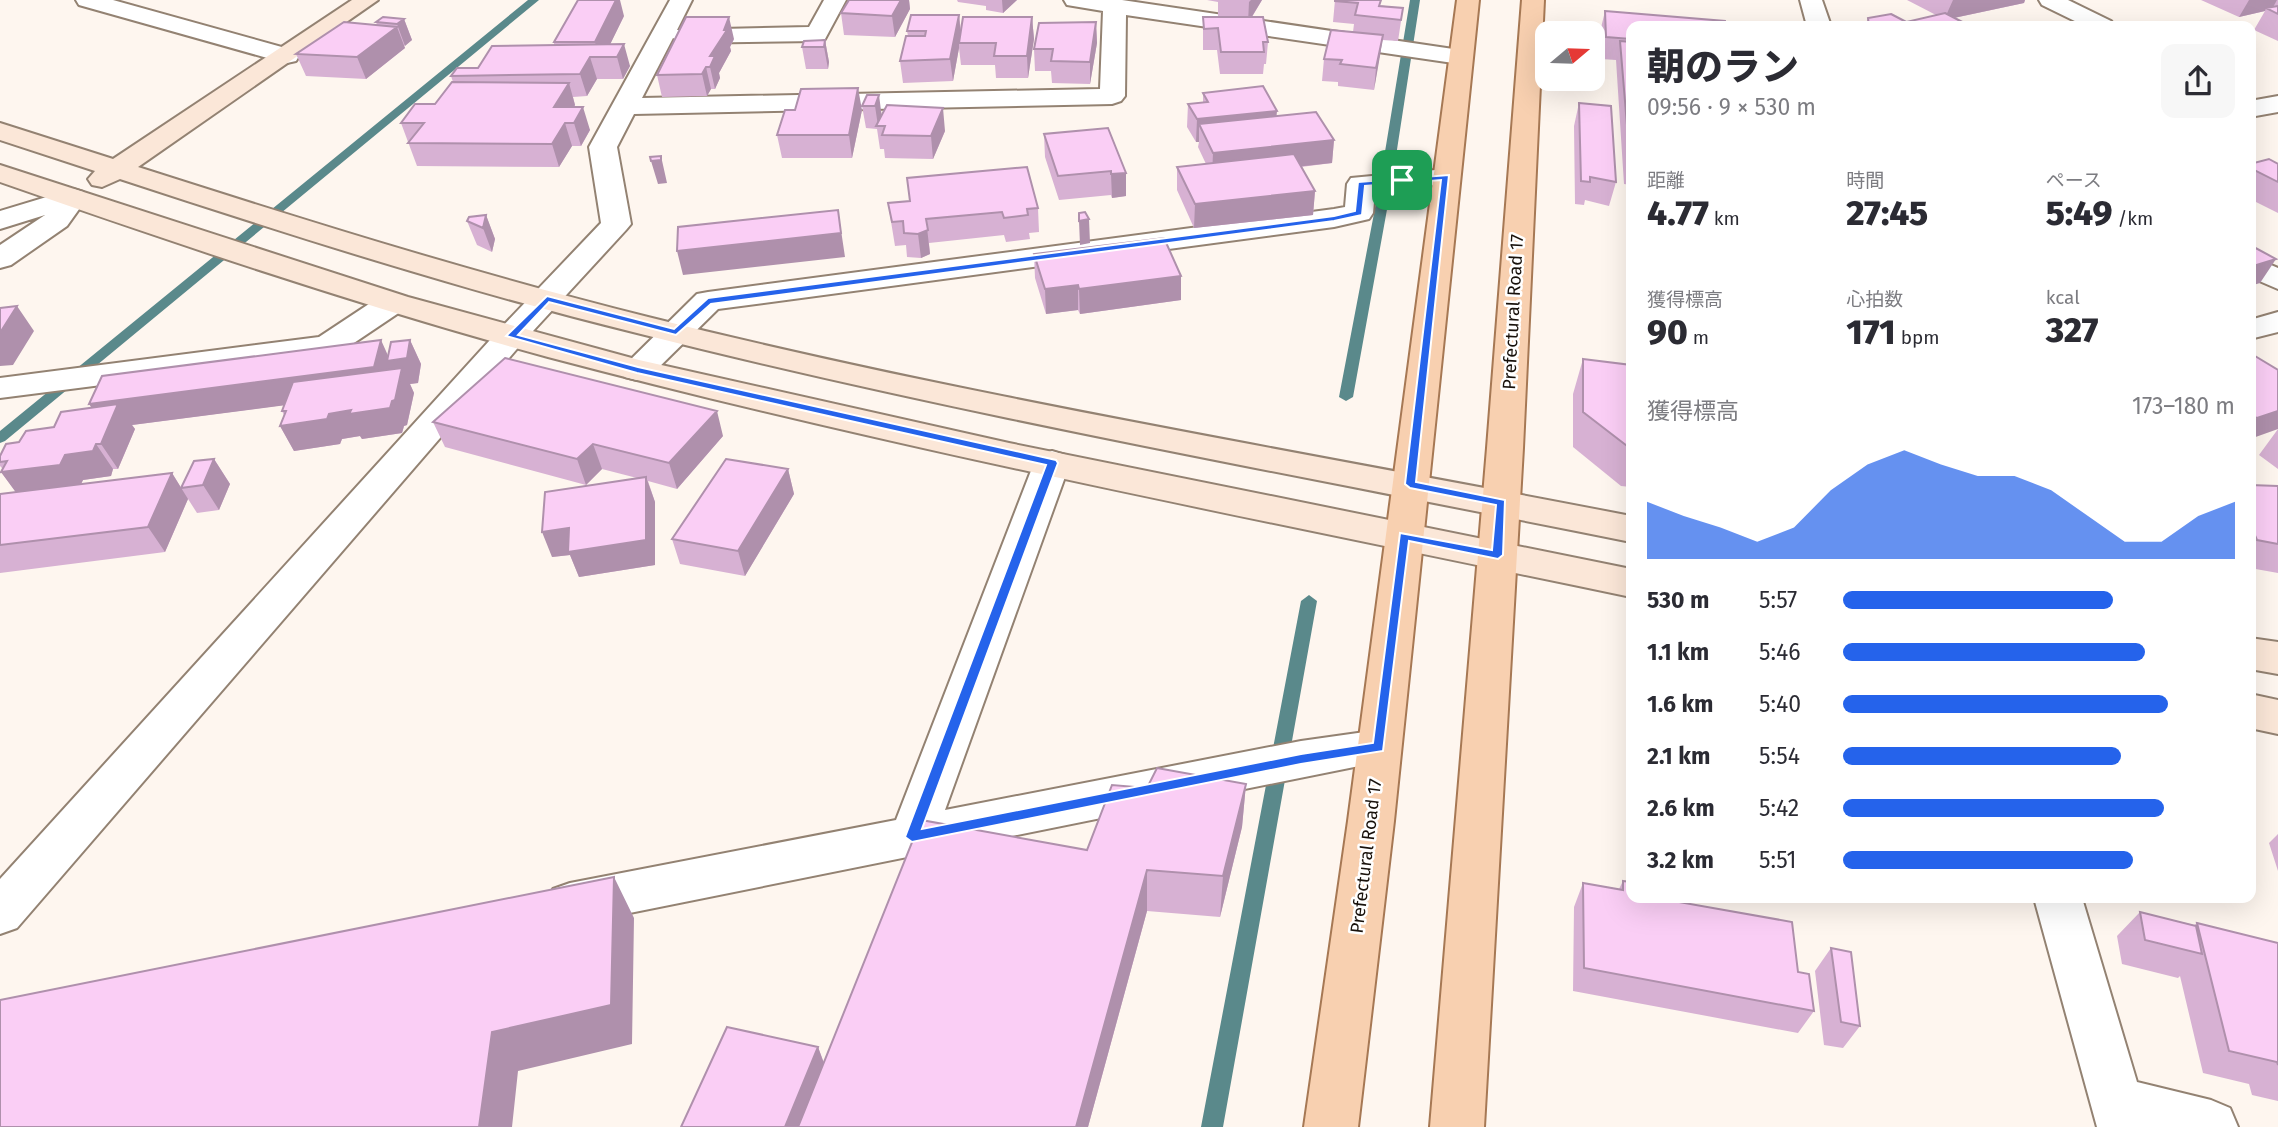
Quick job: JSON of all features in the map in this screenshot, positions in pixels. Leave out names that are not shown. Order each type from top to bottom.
[{"type":"main road","name":"Prefectural Road 17","points":[[1331,1127],[1468,0]]},
{"type":"main road","name":"Prefectural Road 17","points":[[1457,1127],[1502,503],[1532,0]]},
{"type":"street","points":[[87,0],[124,4],[288,56]]},
{"type":"street","points":[[0,220],[73,198],[368,0]]},
{"type":"street","points":[[0,913],[511,336],[616,224],[603,147],[681,0]]},
{"type":"street","points":[[663,36],[817,34],[835,0]]},
{"type":"street","points":[[1075,0],[1460,57]]},
{"type":"street","points":[[1811,0],[1817,21]]},
{"type":"street","points":[[2059,1],[2094,21]]},
{"type":"street","points":[[623,106],[1112,96],[1115,6]]},
{"type":"street","points":[[0,131],[295,226],[547,299],[735,347],[1626,527]]},
{"type":"street","points":[[0,173],[392,303],[637,370],[1052,463],[1626,582]]},
{"type":"street","points":[[637,370],[708,301],[1346,216],[1359,213],[1361,184],[1446,177]]},
{"type":"street","points":[[0,260],[57,220],[73,198]]},
{"type":"street","points":[[2256,268],[2278,280]]},
{"type":"street","points":[[13,386],[328,346],[392,303]]},
{"type":"street","points":[[2256,329],[2278,322]]},
{"type":"street","points":[[912,837],[1052,463]]},
{"type":"street","points":[[2256,654],[2278,658]]},
{"type":"street","points":[[2256,712],[2278,717]]},
{"type":"street","points":[[531,912],[1281,763],[1379,747]]},
{"type":"street","points":[[2059,903],[2120,1115],[2211,1127]]},
{"type":"building","points":[[578,0],[616,0],[595,42],[554,42]]},
{"type":"building","points":[[849,0],[901,0],[892,16],[841,13]]},
{"type":"building","points":[[1335,0],[1381,0],[1379,6],[1403,8],[1401,20],[1355,15],[1358,3]]},
{"type":"building","points":[[2278,6],[2278,14],[2266,8]]},
{"type":"building","points":[[1605,11],[1725,21],[1626,21],[1626,39],[1606,37]]},
{"type":"building","points":[[1945,13],[1960,21],[1910,21]]},
{"type":"building","points":[[1891,14],[1904,21],[1868,21],[1868,18]]},
{"type":"building","points":[[911,15],[959,15],[950,59],[900,61],[906,36],[925,36],[926,31],[907,31]]},
{"type":"building","points":[[383,17],[404,19],[397,24],[376,22]]},
{"type":"building","points":[[686,17],[729,17],[724,30],[727,30],[710,56],[715,56],[710,67],[706,67],[702,74],[657,75]]},
{"type":"building","points":[[963,17],[1032,17],[1027,56],[994,56],[996,43],[959,43]]},
{"type":"building","points":[[1203,17],[1263,17],[1268,42],[1263,42],[1264,52],[1221,52],[1218,28],[1204,29]]},
{"type":"building","points":[[344,22],[397,27],[357,57],[296,54]]},
{"type":"building","points":[[1096,22],[1090,62],[1051,61],[1053,49],[1034,49],[1039,23]]},
{"type":"building","points":[[1331,30],[1383,35],[1376,68],[1340,64],[1342,60],[1324,59]]},
{"type":"building","points":[[825,40],[824,47],[802,47],[804,41]]},
{"type":"building","points":[[1620,41],[1626,42],[1626,113]]},
{"type":"building","points":[[624,44],[617,57],[590,57],[580,74],[451,76],[457,68],[478,68],[492,46]]},
{"type":"building","points":[[452,82],[569,83],[554,107],[583,107],[574,123],[565,123],[552,144],[408,143],[424,123],[401,123],[415,104],[435,104]]},
{"type":"building","points":[[1263,86],[1277,111],[1197,119],[1188,104],[1208,102],[1203,93]]},
{"type":"building","points":[[858,88],[849,135],[777,135],[785,110],[795,110],[801,89]]},
{"type":"building","points":[[867,95],[879,95],[875,106],[862,106]]},
{"type":"building","points":[[1579,103],[1611,106],[1616,182],[1590,177],[1590,182],[1581,181]]},
{"type":"building","points":[[887,105],[943,108],[931,136],[882,135],[885,126],[876,126]]},
{"type":"building","points":[[1316,112],[1334,140],[1213,153],[1199,124]]},
{"type":"building","points":[[1108,128],[1126,173],[1111,174],[1111,171],[1058,176],[1044,134]]},
{"type":"building","points":[[1294,154],[1315,191],[1195,204],[1177,167]]},
{"type":"building","points":[[661,156],[661,160],[651,161],[650,157]]},
{"type":"building","points":[[2269,159],[2278,164],[2278,182],[2256,171],[2256,162]]},
{"type":"building","points":[[1027,167],[1038,208],[1027,209],[1028,215],[1004,218],[1002,212],[926,219],[928,230],[918,234],[904,233],[903,221],[892,222],[888,203],[910,201],[907,178]]},
{"type":"building","points":[[838,210],[841,233],[677,251],[678,227]]},
{"type":"building","points":[[1085,212],[1089,219],[1079,221],[1079,213]]},
{"type":"building","points":[[486,215],[483,228],[467,221],[469,217]]},
{"type":"building","points":[[1164,238],[1181,276],[1079,289],[1078,285],[1045,289],[1034,254]]},
{"type":"building","points":[[2256,248],[2276,259],[2256,265]]},
{"type":"building","points":[[17,306],[0,333],[0,308]]},
{"type":"building","points":[[381,340],[374,367],[89,404],[102,376]]},
{"type":"building","points":[[410,340],[407,358],[387,361],[391,342]]},
{"type":"building","points":[[2256,357],[2278,370],[2278,411],[2257,418]]},
{"type":"building","points":[[505,358],[717,411],[669,463],[593,444],[577,459],[433,422]]},
{"type":"building","points":[[1583,359],[1626,364],[1626,445],[1583,412]]},
{"type":"building","points":[[402,368],[395,400],[390,408],[349,414],[351,410],[329,414],[327,419],[280,426],[286,411],[282,411],[293,382]]},
{"type":"building","points":[[118,404],[101,444],[96,444],[93,451],[65,455],[60,465],[1,472],[7,461],[0,462],[6,444],[19,442],[26,431],[54,427],[61,412]]},
{"type":"building","points":[[214,459],[203,485],[181,488],[194,461]]},
{"type":"building","points":[[726,459],[788,469],[738,551],[672,539]]},
{"type":"building","points":[[172,473],[148,527],[0,545],[0,494]]},
{"type":"building","points":[[646,477],[646,540],[568,552],[569,528],[542,532],[545,492]]},
{"type":"building","points":[[2256,485],[2278,486],[2278,544],[2257,540]]},
{"type":"building","points":[[1157,768],[1246,784],[1223,876],[1147,870],[1076,1127],[798,1127],[921,820],[1087,850],[1112,785],[1147,788]]},
{"type":"building","points":[[614,877],[611,1005],[492,1032],[479,1127],[0,1127],[0,1000]]},
{"type":"building","points":[[1623,881],[1626,881],[1626,903],[1684,903],[1792,922],[1798,972],[1809,974],[1814,1011],[1584,968],[1583,883],[1623,890]]},
{"type":"building","points":[[2140,912],[2196,926],[2202,954],[2145,940]]},
{"type":"building","points":[[2197,923],[2278,943],[2278,1065],[2277,1062],[2229,1051]]},
{"type":"building","points":[[1831,948],[1851,952],[1860,1026],[1841,1022]]},
{"type":"building","points":[[727,1027],[818,1047],[785,1127],[681,1127]]},
{"type":"waterway","points":[[0,438],[534,0]]},
{"type":"waterway","points":[[1346,397],[1386,182],[1415,0]]},
{"type":"waterway","points":[[1212,1127],[1309,601]]},
{"type":"route","points":[[1446,177],[1410,484],[1502,503],[1498,555],[1404,536],[1379,747],[1301,759],[912,837],[1052,463],[637,370],[511,336],[547,299],[676,332],[708,301],[1334,218],[1359,213],[1361,184],[1402,180],[1446,177]]}]
